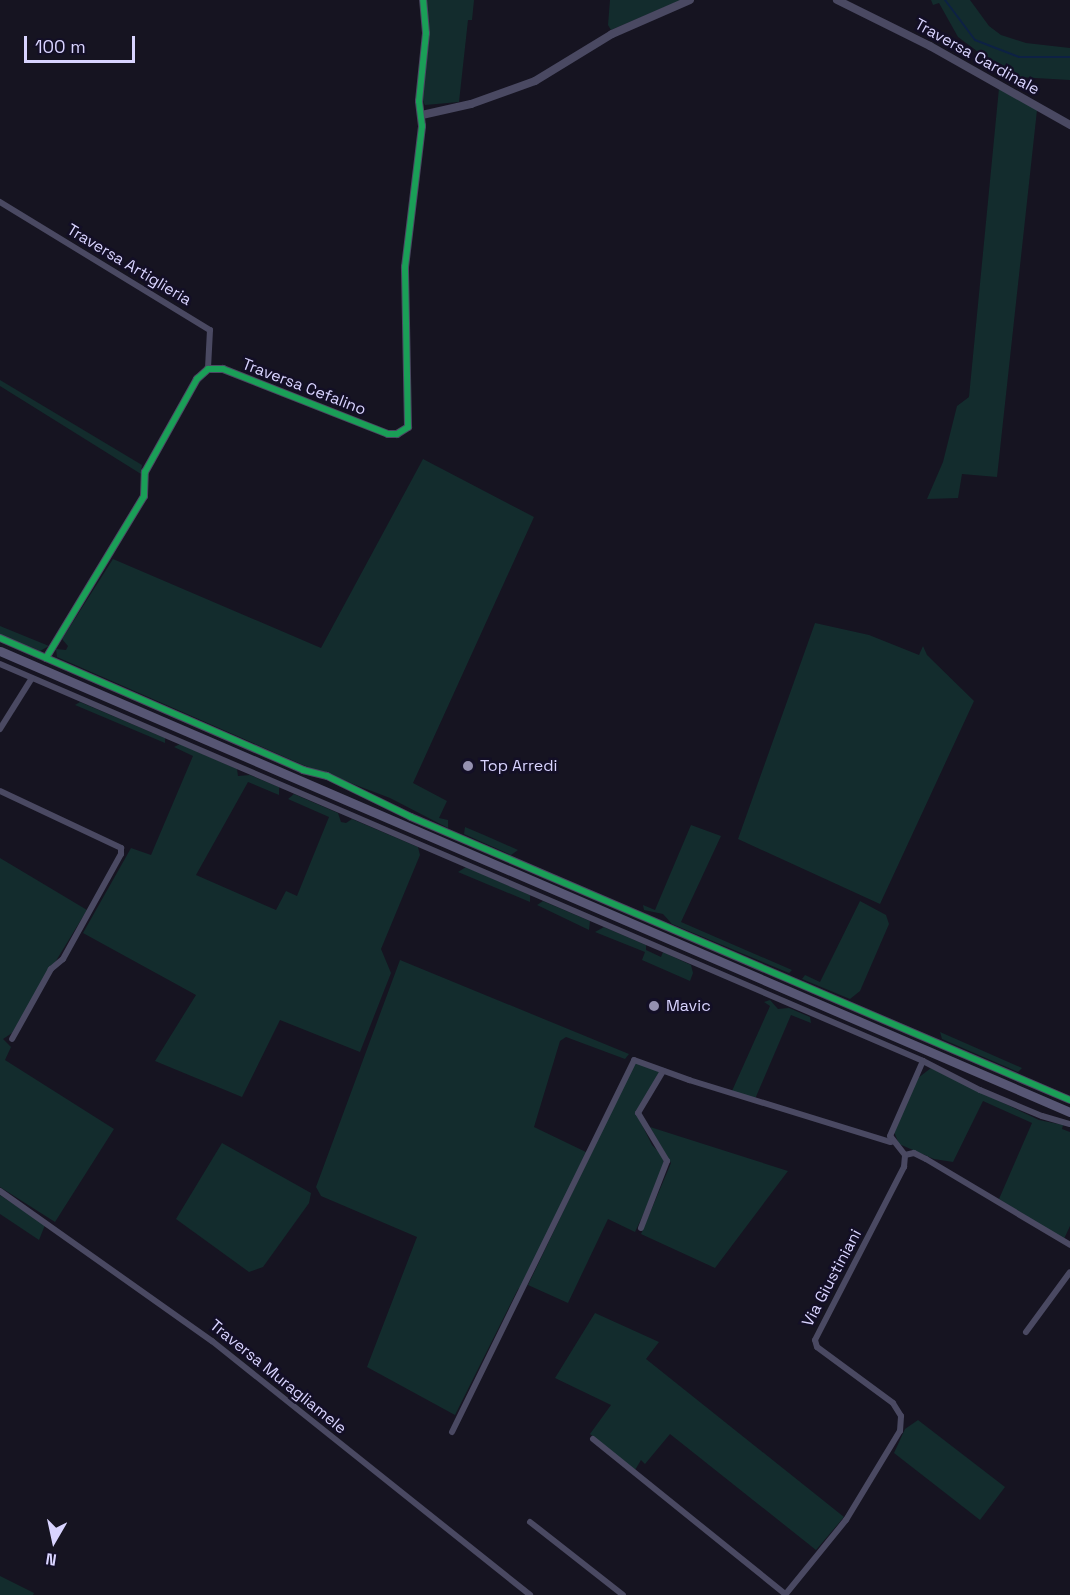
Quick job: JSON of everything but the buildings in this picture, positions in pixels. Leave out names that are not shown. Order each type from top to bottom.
[{"type":"main road","points":[[0,651],[1070,1112]]},
{"type":"street","points":[[423,0],[426,33],[419,100],[422,115],[471,104],[535,81],[612,34],[690,0]]},
{"type":"street","name":"Traversa Cardinale","points":[[837,0],[930,46],[1070,125]]},
{"type":"street","name":"Traversa Cefalino","points":[[208,369],[223,369],[388,434],[397,434],[408,427],[405,267],[422,115]]},
{"type":"street","name":"Traversa Artiglieria","points":[[0,202],[210,330],[208,369]]},
{"type":"street","points":[[46,658],[144,496],[145,472],[197,379],[208,369]]},
{"type":"street","points":[[0,638],[303,770],[327,776],[411,817],[1070,1100]]},
{"type":"street","points":[[0,664],[923,1061],[1031,1112],[1070,1124]]},
{"type":"street","points":[[0,729],[32,678]]},
{"type":"street","points":[[0,791],[121,848],[121,854],[63,959],[51,969],[12,1039]]},
{"type":"street","points":[[452,1432],[634,1060],[891,1142],[905,1155],[914,1153],[926,1159],[1070,1245]]},
{"type":"street","points":[[891,1142],[892,1130],[923,1061]]},
{"type":"street","points":[[641,1228],[667,1161],[638,1113],[663,1071]]},
{"type":"street","name":"Via Giustiniani","points":[[785,1594],[846,1520],[900,1431],[901,1416],[893,1403],[817,1347],[815,1340],[892,1193],[904,1167],[905,1155]]},
{"type":"street","name":"Traversa Muragliamele","points":[[0,1191],[208,1338],[530,1595]]},
{"type":"street","points":[[1026,1332],[1070,1272]]},
{"type":"street","points":[[593,1439],[785,1594]]},
{"type":"street","points":[[530,1522],[623,1595]]},
{"type":"green space","points":[[426,0],[474,0],[472,20],[468,20],[459,102],[425,105],[422,99],[429,41]]},
{"type":"green space","points":[[610,0],[681,0],[611,30],[608,25]]},
{"type":"green space","points":[[931,0],[970,0],[989,26],[1001,35],[1026,43],[1070,48],[1070,80],[1018,77],[1000,68],[958,37],[939,3],[933,5]]},
{"type":"green space","points":[[999,88],[1037,110],[997,477],[962,474],[958,498],[927,499],[943,462],[957,406],[969,397]]},
{"type":"green space","points":[[0,380],[142,465],[141,474],[0,386]]},
{"type":"green space","points":[[423,459],[534,517],[413,783],[447,801],[439,818],[448,820],[448,828],[390,798],[303,765],[57,657],[56,649],[66,650],[68,646],[62,639],[113,559],[321,648]]},
{"type":"green space","points":[[815,623],[869,635],[919,655],[923,646],[927,655],[974,701],[880,904],[738,839]]},
{"type":"green space","points":[[0,626],[49,646],[40,651],[0,634]]},
{"type":"green space","points":[[80,702],[165,738],[165,743],[75,705]]},
{"type":"green space","points":[[180,744],[237,769],[238,776],[250,775],[279,787],[279,795],[248,782],[196,875],[276,910],[286,891],[297,896],[329,817],[288,799],[294,794],[338,813],[341,822],[346,823],[352,819],[418,847],[420,855],[381,949],[391,973],[360,1052],[280,1020],[242,1097],[155,1061],[196,995],[83,933],[131,848],[151,855],[193,756],[174,747]]},
{"type":"green space","points":[[691,825],[721,836],[681,922],[792,970],[789,973],[672,924],[663,914],[644,910],[643,905],[655,910]]},
{"type":"green space","points":[[465,827],[518,850],[511,855],[464,834]]},
{"type":"green space","points":[[0,858],[87,910],[12,1033],[3,1039],[11,1047],[5,1060],[114,1129],[55,1222],[0,1187]]},
{"type":"green space","points":[[466,867],[530,895],[530,902],[458,872]]},
{"type":"green space","points":[[543,901],[590,921],[589,930],[537,905]]},
{"type":"green space","points":[[860,901],[886,915],[889,924],[860,991],[850,999],[802,979],[805,975],[820,982]]},
{"type":"green space","points":[[604,927],[646,945],[646,950],[661,957],[663,952],[691,965],[693,973],[690,981],[642,960],[645,952],[595,932]]},
{"type":"green space","points":[[400,960],[629,1054],[625,1059],[566,1037],[560,1041],[534,1127],[588,1153],[528,1280],[518,1289],[455,1415],[367,1367],[417,1237],[321,1196],[316,1187]]},
{"type":"green space","points":[[770,1000],[778,1009],[789,1008],[810,1017],[811,1023],[791,1015],[755,1099],[732,1091],[770,1006],[764,1002]]},
{"type":"green space","points":[[940,1032],[1022,1068],[1018,1072],[942,1039]]},
{"type":"green space","points":[[635,1062],[660,1072],[636,1113],[652,1145],[663,1156],[664,1171],[635,1232],[608,1219],[568,1303],[528,1285]]},
{"type":"green space","points":[[931,1068],[1039,1120],[1063,1125],[1062,1129],[1070,1132],[1070,1226],[1064,1239],[999,1199],[1032,1123],[983,1101],[953,1162],[934,1159],[899,1144],[894,1132],[918,1078]]},
{"type":"green space","points":[[650,1127],[788,1171],[715,1268],[641,1234],[671,1163]]},
{"type":"green space","points":[[222,1143],[311,1193],[309,1203],[263,1267],[249,1272],[176,1219]]},
{"type":"green space","points":[[0,1195],[45,1225],[39,1240],[0,1214]]},
{"type":"green space","points":[[595,1313],[659,1342],[646,1359],[844,1517],[816,1550],[670,1434],[645,1464],[641,1460],[635,1470],[590,1434],[611,1405],[555,1378]]},
{"type":"green space","points":[[918,1420],[1005,1487],[980,1520],[894,1453],[905,1429]]},
{"type":"green space","points":[[0,1576],[34,1593],[33,1595],[0,1595]]},
{"type":"waterway","points":[[945,0],[975,40],[1019,57],[1070,57]]},
{"type":"cycle path","points":[[46,658],[144,496],[145,472],[197,379],[208,369],[223,369],[388,434],[397,434],[408,427],[405,267],[422,126],[419,101],[426,33],[423,0]]},
{"type":"cycle path","points":[[0,638],[303,770],[327,776],[411,817],[1070,1100]]},
{"type":"place","name":"Top Arredi","points":[[468,766]]},
{"type":"place","name":"Mavic","points":[[654,1006]]}]
